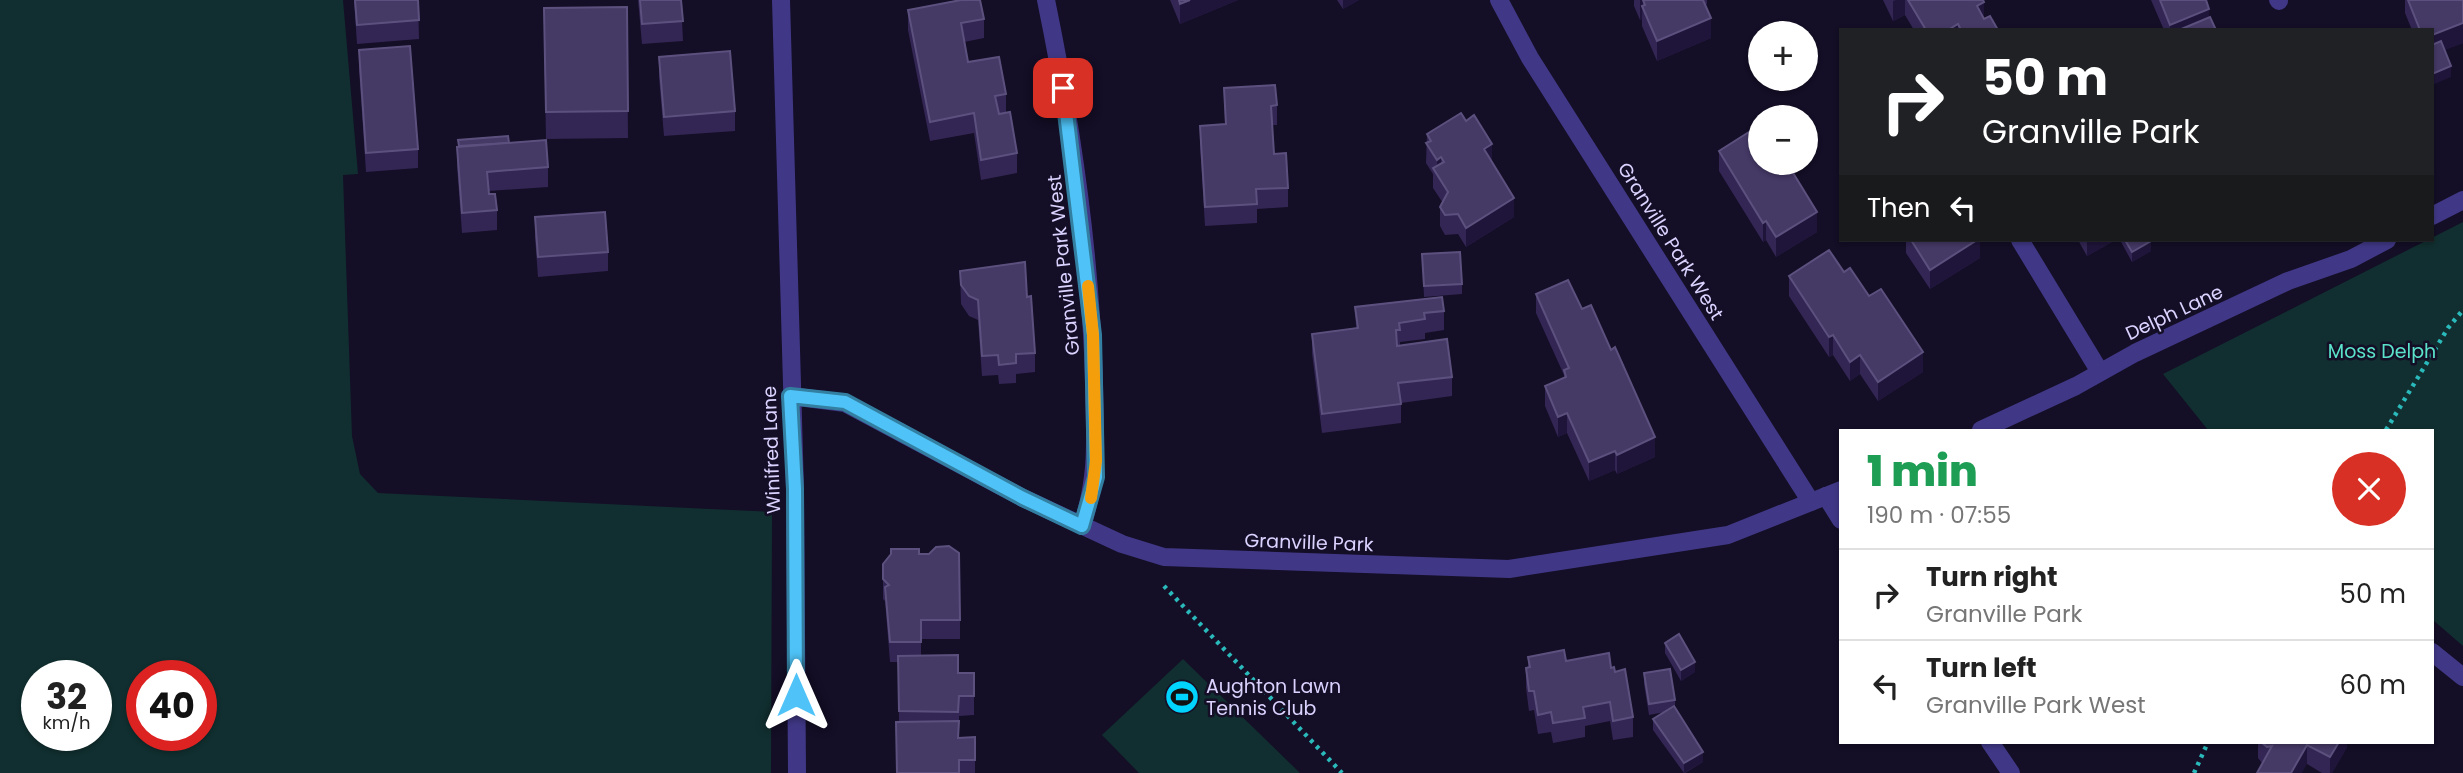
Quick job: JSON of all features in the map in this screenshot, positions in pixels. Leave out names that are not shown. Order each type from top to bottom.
[{"type":"street","name":"Winifred Lane","points":[[781,0],[790,396],[795,489],[797,773]]},
{"type":"street","name":"Granville Park West","points":[[1046,0],[1069,129],[1093,335],[1096,477],[1082,526]]},
{"type":"street","name":"Granville Park West","points":[[1499,0],[1530,58],[1826,496]]},
{"type":"street","points":[[2434,215],[2463,200]]},
{"type":"street","points":[[2021,242],[2100,372]]},
{"type":"street","name":"Delph Lane","points":[[1983,429],[2288,281],[2351,259],[2383,242]]},
{"type":"street","name":"Granville Park","points":[[790,396],[845,402],[1023,498],[1082,526],[1164,557],[1509,569],[1728,535],[1826,496]]},
{"type":"street","points":[[1826,496],[1839,517]]},
{"type":"street","points":[[2434,654],[2463,677]]},
{"type":"street","points":[[1991,744],[2011,773]]},
{"type":"path","points":[[2387,429],[2448,328],[2463,310]]},
{"type":"path","points":[[1161,583],[1342,773]]},
{"type":"path","points":[[2194,773],[2207,744]]},
{"type":"green space","points":[[0,0],[343,0],[358,174],[343,175],[352,436],[360,474],[378,493],[772,512],[771,773],[0,773]]},
{"type":"green space","name":"Moss Delph","points":[[2463,222],[2463,646],[2434,621],[2434,429],[2207,429],[2163,374],[2424,242],[2434,242],[2434,237]]},
{"type":"green space","name":"Aughton Lawn Tennis Club","points":[[1183,659],[1300,773],[1139,773],[1102,735]]},
{"type":"building","points":[[355,0],[418,0],[419,20],[357,25]]},
{"type":"building","points":[[640,0],[681,0],[683,21],[642,24]]},
{"type":"building","points":[[961,0],[980,0],[984,19],[961,23],[968,62],[999,57],[1006,94],[995,96],[999,114],[1010,112],[1017,153],[981,160],[974,113],[930,122],[908,10]]},
{"type":"building","points":[[1643,0],[1703,0],[1711,18],[1657,41],[1642,6],[1645,5]]},
{"type":"building","points":[[1908,0],[1983,0],[1984,2],[1977,6],[1984,19],[1990,16],[1997,28],[1960,28],[1958,24],[1951,28],[1925,28]]},
{"type":"building","points":[[2160,0],[2206,0],[2209,9],[2170,25]]},
{"type":"building","points":[[2408,0],[2463,0],[2463,23],[2434,34],[2434,28],[2419,28]]},
{"type":"building","points":[[627,7],[628,111],[546,112],[544,8]]},
{"type":"building","points":[[2210,17],[2215,28],[2184,28]]},
{"type":"building","points":[[2441,41],[2451,66],[2434,73],[2434,44]]},
{"type":"building","points":[[410,46],[418,149],[366,153],[359,50]]},
{"type":"building","points":[[730,51],[735,111],[664,117],[659,57]]},
{"type":"building","points":[[1275,85],[1277,105],[1271,106],[1274,154],[1286,153],[1288,188],[1256,189],[1257,204],[1205,207],[1200,126],[1226,124],[1224,88]]},
{"type":"building","points":[[1461,113],[1466,121],[1474,115],[1492,144],[1484,149],[1514,198],[1466,228],[1458,214],[1445,215],[1440,207],[1448,192],[1433,168],[1444,162],[1441,157],[1437,160],[1426,143],[1431,141],[1427,134]]},
{"type":"building","points":[[1748,133],[1748,175],[1794,175],[1817,212],[1776,237],[1766,221],[1763,223],[1719,151]]},
{"type":"building","points":[[508,136],[509,143],[459,146],[458,140]]},
{"type":"building","points":[[546,140],[548,167],[487,172],[489,194],[495,194],[497,210],[462,213],[457,147]]},
{"type":"building","points":[[605,212],[608,252],[538,257],[535,217]]},
{"type":"building","points":[[1912,242],[1974,242],[1930,270]]},
{"type":"building","points":[[2126,242],[2149,242],[2132,252]]},
{"type":"building","points":[[1829,250],[1844,272],[1850,268],[1869,296],[1881,289],[1923,352],[1878,382],[1860,355],[1850,362],[1833,335],[1829,337],[1789,276]]},
{"type":"building","points":[[1460,252],[1462,284],[1424,286],[1422,254]]},
{"type":"building","points":[[1025,262],[1027,297],[1031,296],[1035,353],[1016,354],[1016,363],[999,365],[998,355],[982,356],[978,300],[969,296],[961,285],[960,271]]},
{"type":"building","points":[[1568,280],[1582,309],[1591,305],[1611,350],[1615,347],[1655,437],[1617,455],[1615,451],[1589,462],[1567,413],[1558,417],[1545,386],[1566,377],[1564,370],[1569,368],[1536,294]]},
{"type":"building","points":[[1442,297],[1444,311],[1424,313],[1425,319],[1399,323],[1400,330],[1396,330],[1397,346],[1447,339],[1452,377],[1398,383],[1401,404],[1322,414],[1312,334],[1358,328],[1355,307]]},
{"type":"building","points":[[949,546],[959,553],[960,620],[921,620],[921,642],[890,642],[885,587],[889,585],[883,579],[883,564],[891,554],[891,549],[919,549],[919,554],[929,554],[936,547]]},
{"type":"building","points":[[1679,634],[1695,662],[1681,670],[1665,643]]},
{"type":"building","points":[[1564,650],[1566,661],[1609,653],[1611,668],[1614,667],[1615,672],[1625,669],[1633,717],[1613,721],[1610,702],[1583,707],[1585,718],[1553,723],[1551,712],[1538,715],[1534,691],[1529,691],[1526,668],[1530,667],[1528,657]]},
{"type":"building","points":[[958,655],[958,673],[974,673],[974,696],[959,696],[958,712],[899,711],[898,656]]},
{"type":"building","points":[[1670,669],[1675,700],[1649,704],[1644,673]]},
{"type":"building","points":[[1674,706],[1703,752],[1684,763],[1653,719]]},
{"type":"building","points":[[959,721],[958,738],[975,737],[975,760],[959,760],[959,773],[897,773],[896,722]]},
{"type":"building","points":[[2263,744],[2338,744],[2330,757],[2307,745],[2291,773],[2257,773],[2272,746],[2267,747]]},
{"type":"slow traffic","points":[[1088,286],[1093,335],[1096,461],[1096,477],[1091,498]]},
{"type":"place","name":"Aughton Lawn Tennis Club","points":[[1182,697]]},
{"type":"route","points":[[796,695],[795,489],[790,396],[845,402],[1023,498],[1082,526],[1096,477],[1093,335],[1084,243],[1063,88]]}]
